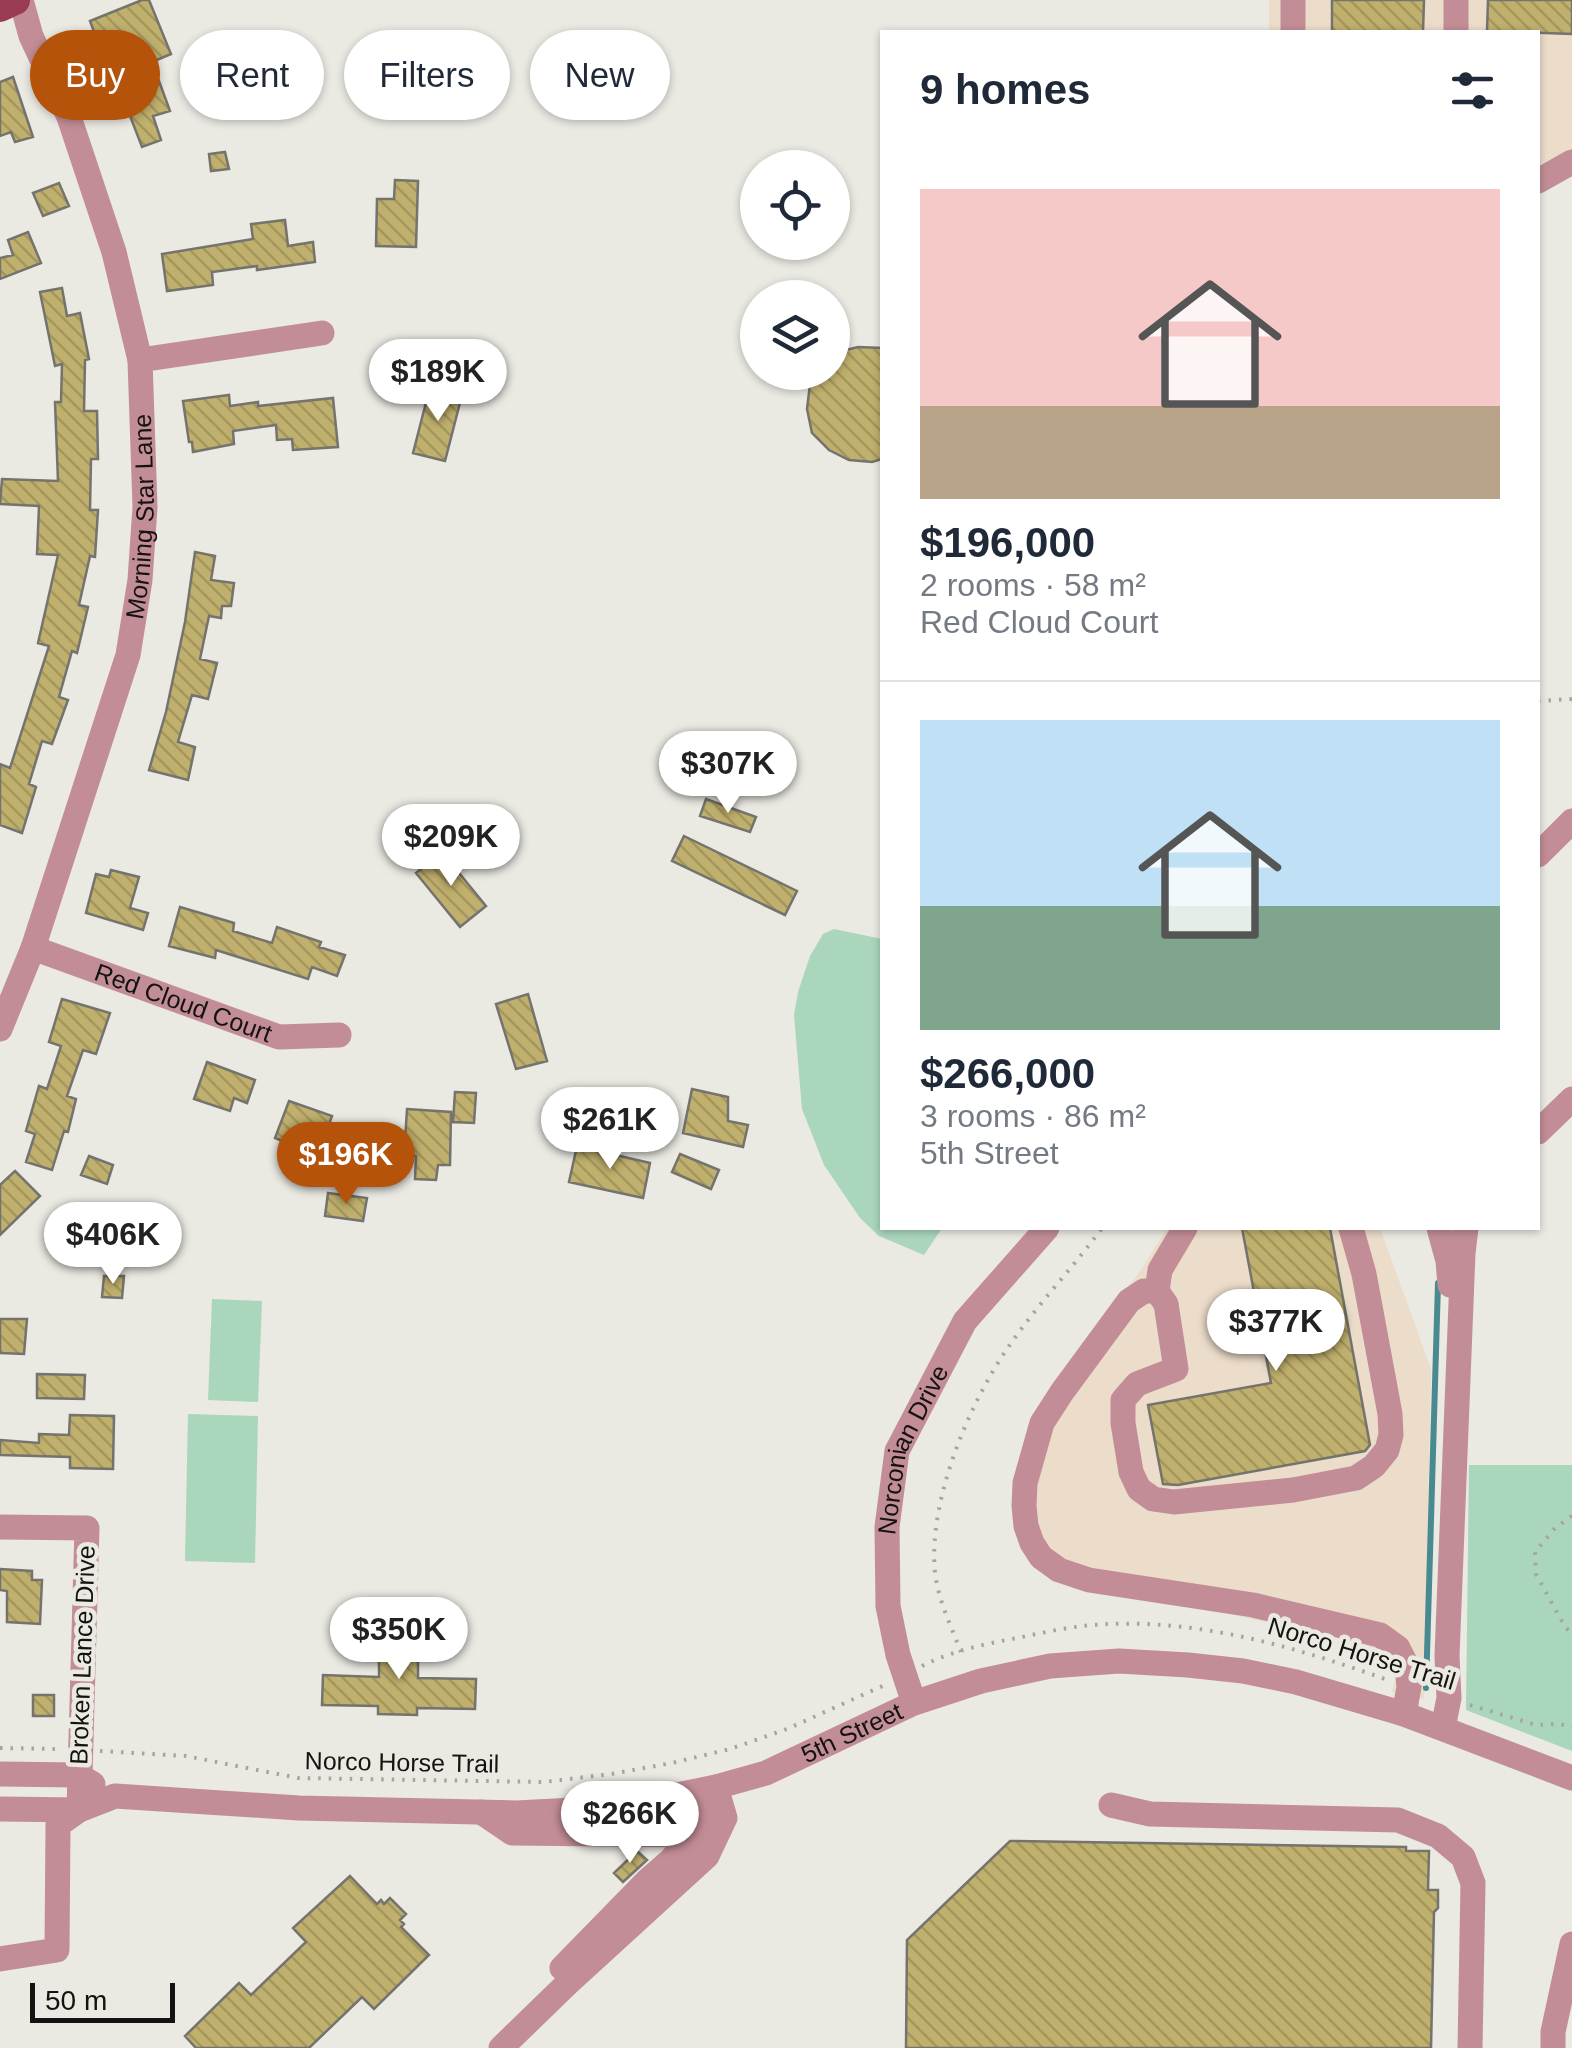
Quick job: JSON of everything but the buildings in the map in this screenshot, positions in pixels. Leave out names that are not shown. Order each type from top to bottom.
[{"type":"main road","points":[[0,7],[18,0]]},
{"type":"street","name":"Morning Star Lane","points":[[0,1030],[33,948],[128,655],[140,580],[145,507],[140,360],[108,235],[69,117],[18,0]]},
{"type":"street","points":[[1293,30],[1294,0]]},
{"type":"street","points":[[1456,0],[1456,30]]},
{"type":"street","points":[[1540,180],[1572,162]]},
{"type":"street","points":[[140,360],[322,333]]},
{"type":"street","points":[[1540,853],[1572,821]]},
{"type":"street","name":"Red Cloud Court","points":[[33,948],[279,1038],[339,1035]]},
{"type":"street","points":[[1540,1130],[1572,1099]]},
{"type":"street","name":"Norconian Drive","points":[[914,1704],[888,1606],[887,1528],[896,1451],[965,1321],[1045,1230]]},
{"type":"street","points":[[1184,1230],[1160,1270],[1156,1291],[1166,1304],[1176,1369],[1138,1384],[1123,1400],[1123,1422],[1138,1489],[1153,1499],[1174,1502],[1293,1490],[1356,1478],[1374,1466],[1386,1450],[1391,1435],[1390,1414],[1364,1274],[1352,1230]]},
{"type":"street","points":[[1440,1230],[1448,1261],[1451,1298],[1449,1414],[1455,1454]]},
{"type":"street","points":[[1443,1728],[1449,1698],[1466,1230]]},
{"type":"street","points":[[1156,1291],[1144,1291],[1129,1302],[1042,1423],[1025,1482],[1026,1526],[1032,1543],[1041,1557],[1058,1570],[1088,1580],[1253,1605],[1380,1634],[1398,1648],[1407,1666],[1409,1687],[1404,1714]]},
{"type":"street","name":"Broken Lance Drive","points":[[0,1527],[87,1528],[78,1810]]},
{"type":"street","name":"5th Street","points":[[0,1809],[78,1810],[115,1796],[299,1808],[564,1812],[612,1808],[716,1787],[766,1772],[914,1704],[981,1681],[1050,1666],[1119,1662],[1188,1664],[1296,1682],[1404,1714],[1572,1778]]},
{"type":"street","name":"5th Street","points":[[0,1774],[78,1763],[115,1796]]},
{"type":"street","points":[[482,2048],[670,1861],[693,1834],[716,1787]]},
{"type":"street","points":[[501,2048],[707,1856],[725,1818],[716,1787]]},
{"type":"street","points":[[1111,1806],[1150,1814],[1398,1820],[1438,1836],[1463,1858],[1473,1883],[1470,2048]]},
{"type":"street","points":[[0,1960],[57,1950],[58,1826],[78,1810]]},
{"type":"street","points":[[481,1812],[512,1833],[693,1834]]},
{"type":"street","points":[[1559,2038],[1572,1944]]},
{"type":"path","points":[[1540,701],[1572,699]]},
{"type":"path","points":[[962,1652],[942,1607],[934,1571],[941,1494],[950,1465],[974,1408],[1005,1351],[1100,1230]]},
{"type":"path","points":[[1572,1516],[1555,1528],[1535,1552],[1536,1574],[1565,1627],[1572,1632]]},
{"type":"path","name":"Norco Horse Trail","points":[[0,1748],[78,1763],[186,1756],[298,1778],[544,1782],[611,1774],[730,1749],[787,1729],[933,1660],[990,1643],[1092,1625],[1179,1628],[1246,1636],[1409,1687]]},
{"type":"path","name":"Norco Horse Trail","points":[[1449,1698],[1536,1724],[1572,1727]]},
{"type":"shaded area","points":[[1269,0],[1572,0],[1572,150],[1540,164],[1540,30],[1269,30]]},
{"type":"shaded area","points":[[1166,1230],[1381,1230],[1431,1369],[1424,1699],[1392,1692],[1396,1675],[1389,1663],[1360,1642],[1173,1602],[1037,1564],[1020,1459],[1094,1332]]},
{"type":"green space","points":[[834,929],[880,939],[880,1230],[941,1230],[924,1255],[879,1236],[860,1218],[824,1165],[802,1109],[794,1015],[810,956],[823,934]]},
{"type":"green space","points":[[212,1299],[262,1301],[258,1402],[208,1400]]},
{"type":"green space","points":[[188,1414],[258,1416],[255,1563],[185,1561]]},
{"type":"green space","points":[[1469,1465],[1572,1465],[1572,1751],[1466,1710]]},
{"type":"waterway","points":[[1426,1688],[1438,1283]]}]
